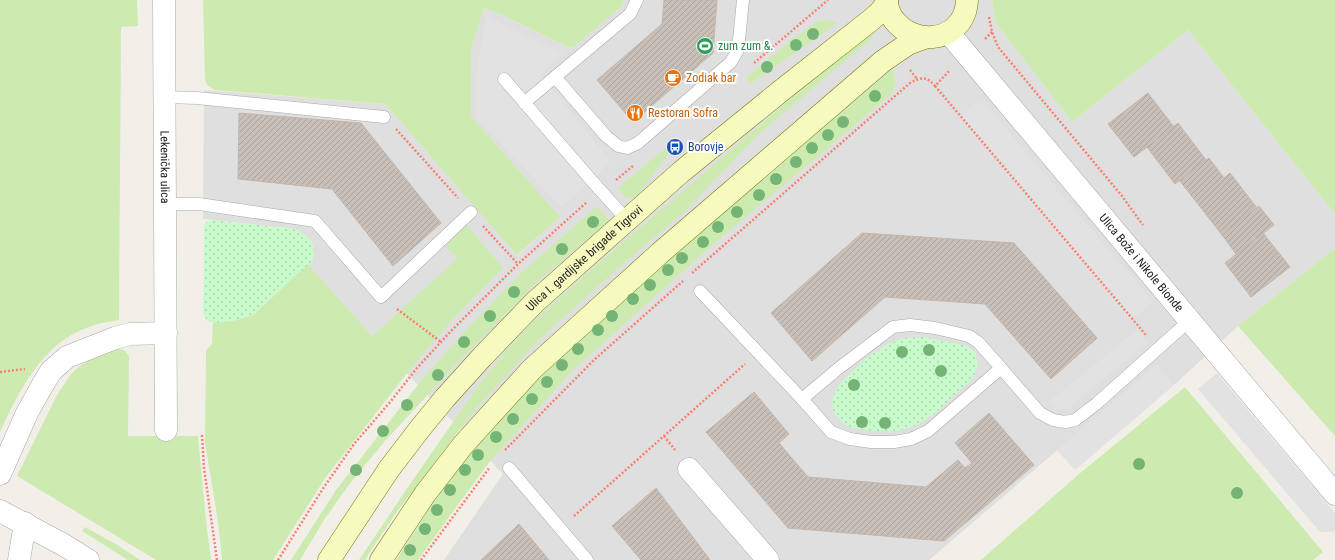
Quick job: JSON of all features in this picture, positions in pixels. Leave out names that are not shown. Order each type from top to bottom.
[{"type":"street","name":"Lekenička ulica","points":[[164,0],[166,430]]},
{"type":"street","points":[[381,560],[425,494],[463,445],[532,369],[666,247],[884,61],[908,44],[924,38],[936,37],[948,32],[958,24],[965,12],[967,0]]},
{"type":"street","points":[[887,1],[891,16],[899,27],[911,34],[924,38]]},
{"type":"street","name":"Ulica I. gardijske brigade Tigrovi","points":[[329,560],[389,469],[445,398],[498,339],[535,302],[681,172],[871,20],[880,12],[887,1]]},
{"type":"street","name":"Ulica Bože i Nikole Bionde","points":[[948,32],[1335,494]]},
{"type":"street","points":[[0,474],[42,386],[51,371],[67,357],[115,338],[130,334],[166,333]]},
{"type":"street","points":[[689,469],[768,560]]},
{"type":"street","points":[[0,511],[25,523],[88,560]]},
{"type":"street","points":[[19,560],[25,523]]},
{"type":"lane","points":[[524,103],[630,14],[637,0]]},
{"type":"lane","points":[[555,77],[606,136],[618,146],[627,148],[638,143],[730,62],[738,50],[743,0]]},
{"type":"lane","points":[[504,79],[627,220]]},
{"type":"lane","points":[[165,97],[196,98],[384,116]]},
{"type":"lane","points":[[166,204],[199,204],[315,221],[381,297],[471,212]]},
{"type":"lane","points":[[700,291],[802,399],[831,432],[850,439],[871,442],[894,442],[912,439],[928,431],[1001,368]]},
{"type":"lane","points":[[802,399],[839,368],[893,327],[910,325],[935,328],[969,336],[978,342],[1040,413],[1053,420],[1065,422],[1075,420],[1096,404],[1190,320]]},
{"type":"lane","points":[[509,468],[587,560]]},
{"type":"path","points":[[934,86],[947,73]]},
{"type":"path","points":[[503,452],[594,360],[910,83],[922,78],[930,80],[1158,348]]},
{"type":"path","points":[[384,116],[518,264]]},
{"type":"path","points":[[278,560],[324,487],[354,444],[417,368],[518,264],[590,199]]},
{"type":"path","points":[[381,297],[441,342]]},
{"type":"path","points":[[560,529],[758,352]]},
{"type":"path","points":[[202,435],[204,468],[217,560]]},
{"type":"path","points":[[421,560],[493,464]]},
{"type":"shaded area","points":[[624,0],[992,0],[995,22],[1072,122],[1188,30],[1335,214],[1335,248],[1238,326],[1173,386],[1157,365],[929,560],[444,560],[503,474],[372,337],[308,264],[313,260],[295,229],[203,219],[204,90],[385,104],[518,255],[559,217],[471,116],[471,50],[484,8],[500,14],[570,48],[575,46],[620,8]]},
{"type":"shaded area","points":[[486,16],[563,53],[541,75],[610,161],[592,181],[561,207],[476,117],[476,80]]},
{"type":"shaded area","points":[[981,99],[1153,302],[1131,321],[959,117]]},
{"type":"shaded area","points":[[1136,330],[1148,343],[1067,409],[1057,411],[1049,402]]},
{"type":"shaded area","points":[[1157,365],[1173,386],[1075,470],[1057,450]]},
{"type":"shaded area","points":[[1217,373],[1335,513],[1335,530],[1333,532],[1320,532],[1198,389]]},
{"type":"green space","points":[[0,0],[137,0],[138,26],[121,27],[119,320],[89,327],[73,334],[58,344],[34,370],[24,385],[0,432]]},
{"type":"green space","points":[[203,0],[624,0],[620,8],[575,46],[570,48],[500,14],[484,8],[471,50],[471,116],[560,217],[517,255],[385,104],[215,90],[209,87],[205,79]]},
{"type":"green space","points":[[992,0],[1335,0],[1335,214],[1188,30],[1072,122],[995,22]]},
{"type":"green space","points":[[826,20],[838,23],[750,84],[746,78],[790,41],[818,21]]},
{"type":"green space","points":[[869,32],[873,37],[758,135],[685,211],[614,272],[533,346],[474,411],[396,513],[365,560],[359,560],[478,386],[502,356],[531,324],[600,262]]},
{"type":"green space","points":[[893,69],[895,80],[894,87],[889,96],[709,248],[571,372],[487,465],[418,560],[396,560],[462,459],[546,364],[745,193]]},
{"type":"green space","points":[[668,146],[673,148],[638,194],[632,198],[626,198],[618,188]]},
{"type":"green space","points":[[597,206],[609,220],[538,281],[460,360],[385,441],[348,486],[324,520],[300,560],[291,560],[336,490],[420,382],[467,329],[521,273]]},
{"type":"green space","points":[[211,220],[295,229],[305,234],[311,241],[314,249],[313,260],[253,315],[232,321],[216,323],[207,321],[203,313],[204,226],[207,221]]},
{"type":"green space","points":[[467,225],[503,268],[454,318],[408,372],[326,477],[273,560],[222,560],[218,521],[205,443],[206,352],[212,344],[213,322],[232,321],[253,315],[308,264],[372,336],[458,258],[445,246]]},
{"type":"green space","points":[[1335,248],[1335,436],[1238,326]]},
{"type":"green space","points":[[925,337],[967,346],[975,352],[978,364],[973,378],[932,416],[914,426],[898,431],[874,431],[854,429],[843,423],[834,413],[832,400],[837,387],[864,360],[889,343],[905,338]]},
{"type":"green space","points":[[119,349],[124,350],[129,356],[128,436],[198,436],[211,560],[156,560],[17,476],[57,395],[71,374],[81,365],[101,354]]},
{"type":"green space","points":[[1185,387],[1323,552],[1313,560],[981,560],[1079,474]]},
{"type":"green space","points":[[85,527],[119,546],[140,560],[128,560],[82,531]]},
{"type":"building","points":[[664,0],[717,0],[713,53],[633,122],[597,80],[662,24]]},
{"type":"building","points":[[1148,93],[1174,127],[1134,157],[1108,124]]},
{"type":"building","points":[[239,113],[361,123],[441,223],[393,266],[332,189],[238,179]]},
{"type":"building","points":[[1178,123],[1206,160],[1175,184],[1147,147]]},
{"type":"building","points":[[1209,158],[1224,178],[1230,173],[1257,208],[1222,235],[1180,181]]},
{"type":"building","points":[[1259,206],[1274,225],[1236,254],[1222,235]]},
{"type":"building","points":[[862,233],[1014,243],[1097,338],[1051,379],[985,304],[885,297],[812,361],[771,313]]},
{"type":"building","points":[[1263,233],[1290,267],[1251,297],[1225,263]]},
{"type":"building","points":[[754,392],[789,434],[779,443],[808,477],[926,487],[958,460],[965,468],[972,463],[955,443],[989,413],[1034,465],[944,541],[788,528],[706,432]]},
{"type":"building","points":[[656,488],[710,560],[641,560],[612,526]]},
{"type":"building","points":[[519,524],[549,560],[481,560]]},
{"type":"place","name":"zum zum &.","points":[[705,46]]},
{"type":"place","name":"Zodiak bar","points":[[673,78]]},
{"type":"place","name":"Restoran Sofra","points":[[635,113]]},
{"type":"place","name":"Borovje","points":[[675,147]]}]
